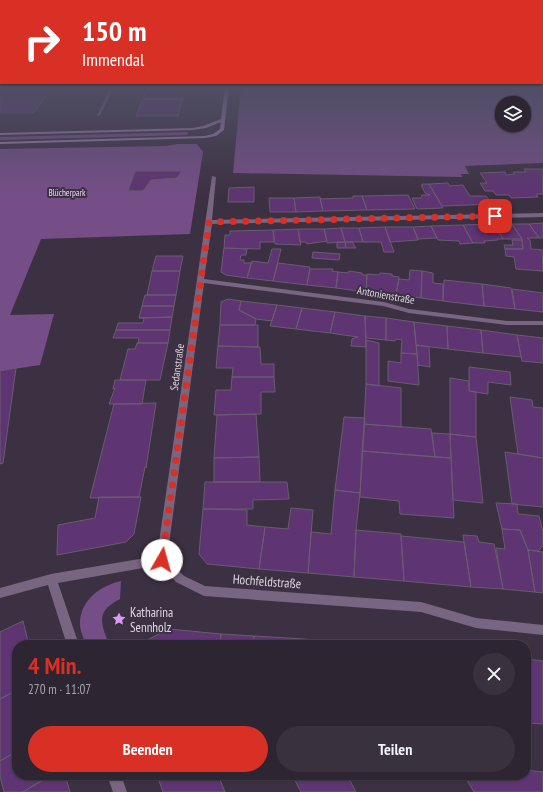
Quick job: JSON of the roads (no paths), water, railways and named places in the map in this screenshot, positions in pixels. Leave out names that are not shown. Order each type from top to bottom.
[{"type":"main road","points":[[0,134],[193,129],[215,123]]},
{"type":"main road","points":[[0,143],[205,137],[214,135],[222,130],[223,123]]},
{"type":"street","name":"Sedanstraße","points":[[162,560],[214,177]]},
{"type":"street","points":[[209,222],[543,215]]},
{"type":"street","name":"Antonienstraße","points":[[201,281],[384,304],[409,311],[507,323],[543,322]]},
{"type":"street","points":[[0,593],[52,579],[162,560]]},
{"type":"street","name":"Hochfeldstraße","points":[[162,560],[180,579],[204,591],[421,607],[476,623],[543,630]]},
{"type":"street","points":[[52,579],[71,640]]},
{"type":"street","points":[[116,780],[120,792]]},
{"type":"place","name":"Katharina Sennholz","points":[[119,619]]},
{"type":"park label","name":"Blücherpark","points":[[67,193]]}]
